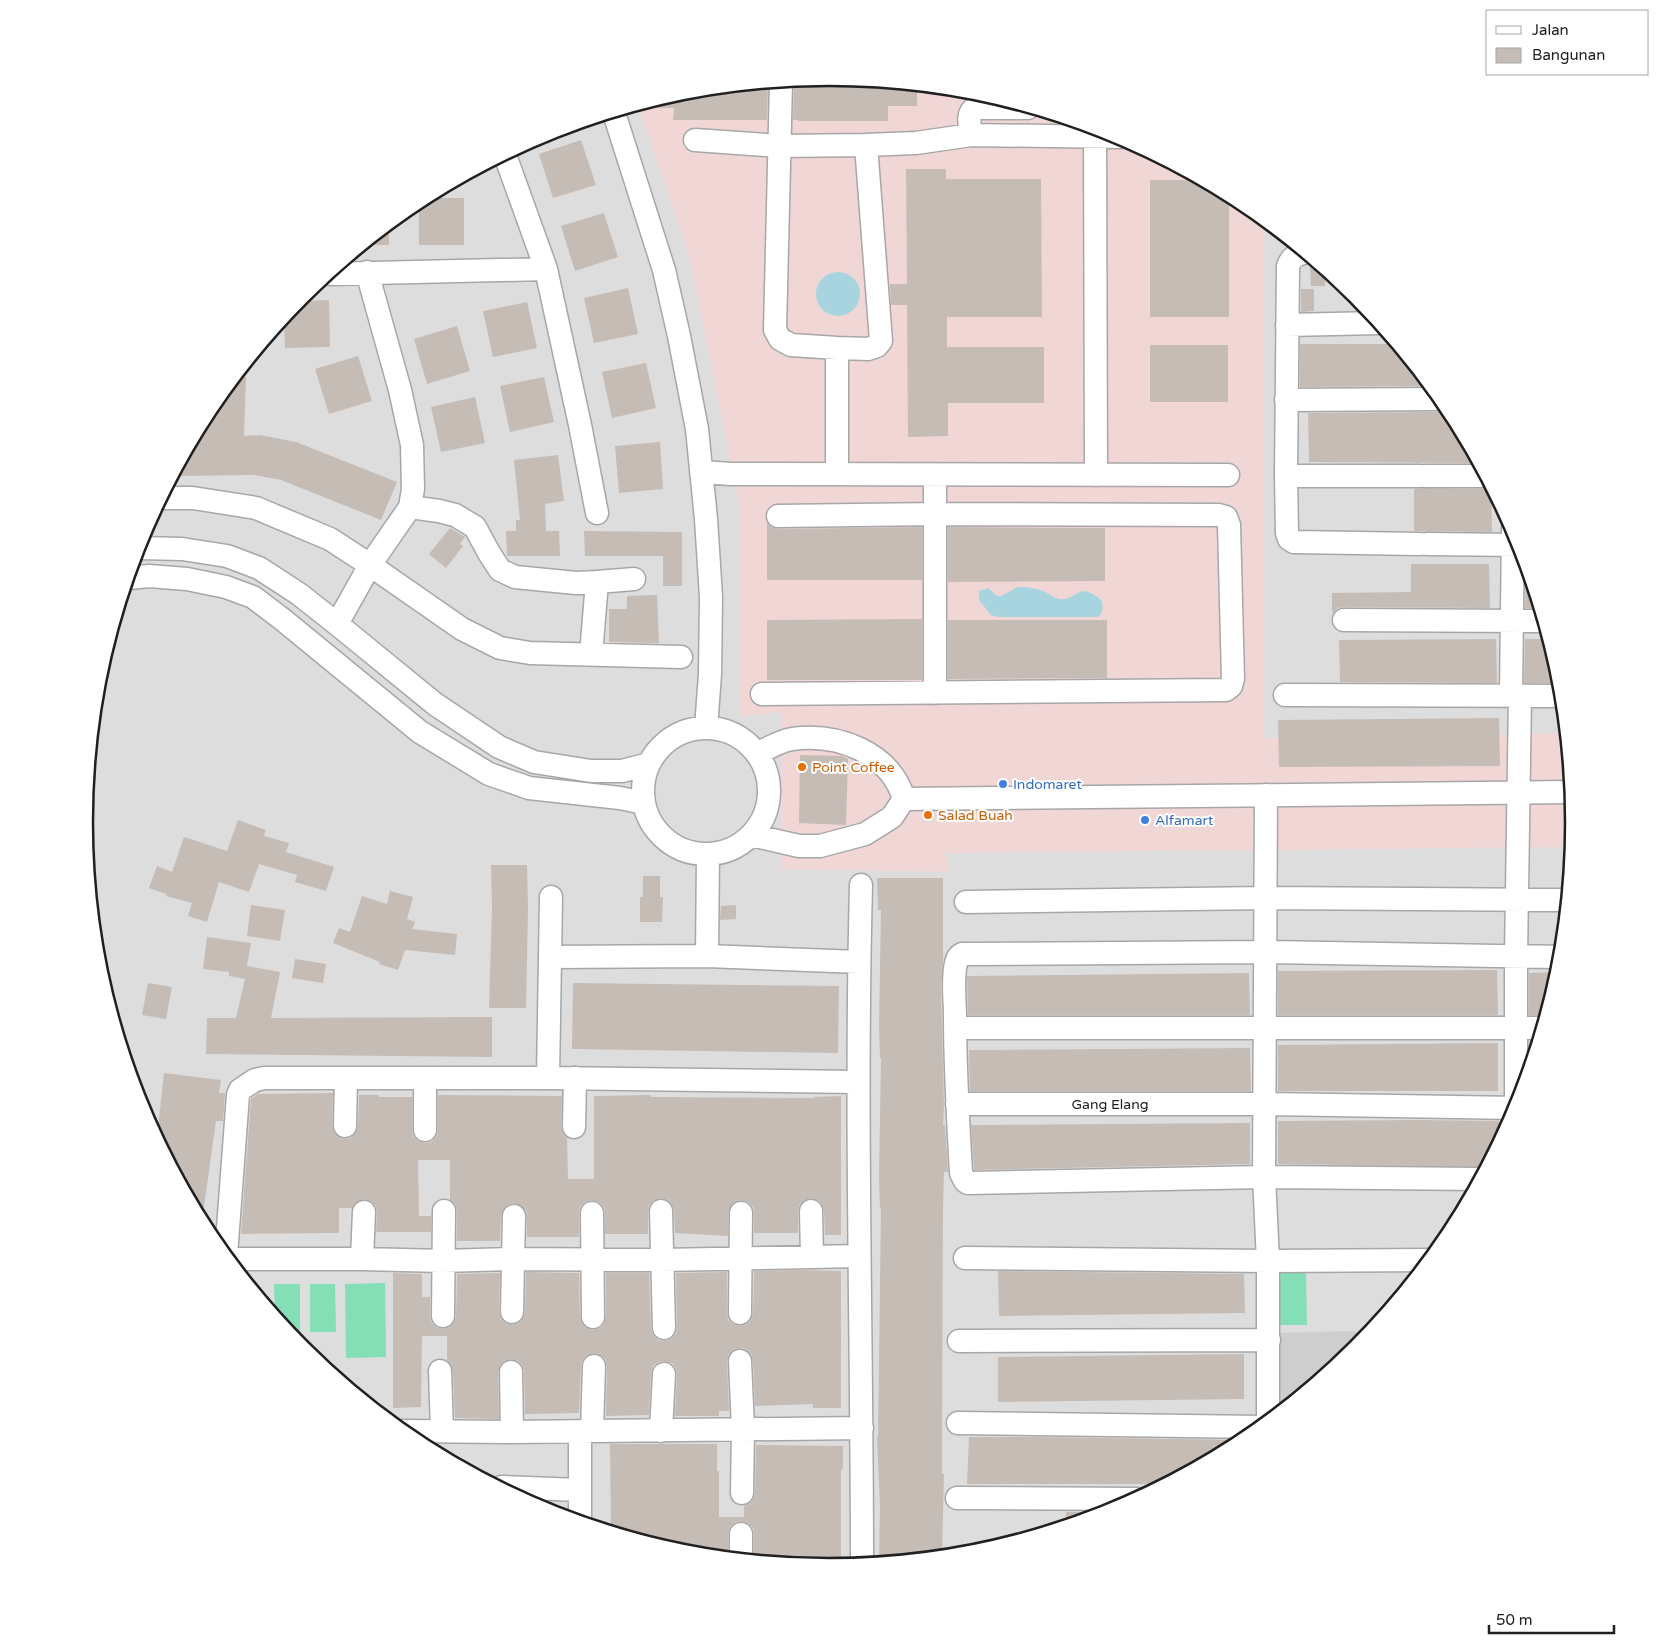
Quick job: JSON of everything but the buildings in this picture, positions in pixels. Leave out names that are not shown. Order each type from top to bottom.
[{"type":"street","points":[[780,88],[775,330],[780,339],[791,345],[868,349],[877,346],[881,341],[866,145]]},
{"type":"street","points":[[971,135],[969,116],[975,108],[1007,108]]},
{"type":"street","points":[[616,118],[664,270],[693,410],[701,472],[711,597],[710,674],[706,728]]},
{"type":"street","points":[[696,140],[780,146],[866,145],[916,143],[971,135],[1087,133]]},
{"type":"street","points":[[1095,136],[1096,475]]},
{"type":"street","points":[[507,161],[546,269],[597,513]]},
{"type":"street","points":[[1298,255],[1293,257],[1288,266],[1286,476],[1287,533],[1289,539],[1294,542],[1424,544],[1510,540]]},
{"type":"street","points":[[339,274],[546,269]]},
{"type":"street","points":[[337,624],[370,565],[410,507],[413,489],[412,445],[400,390],[367,272]]},
{"type":"street","points":[[1287,325],[1370,323]]},
{"type":"street","points":[[837,348],[837,474]]},
{"type":"street","points":[[1286,400],[1432,399]]},
{"type":"street","points":[[701,472],[731,474],[1228,475]]},
{"type":"street","points":[[935,475],[935,693]]},
{"type":"street","points":[[1286,476],[1479,476]]},
{"type":"street","points":[[169,498],[193,498],[256,508],[330,539],[462,629],[500,648],[530,653],[681,657]]},
{"type":"street","points":[[410,507],[439,510],[455,515],[475,527],[500,570],[515,577],[576,584],[634,579]]},
{"type":"street","points":[[762,694],[1226,690],[1231,686],[1233,679],[1229,525],[1226,517],[1219,515],[936,514],[778,516]]},
{"type":"street","points":[[146,548],[182,549],[218,554],[260,568],[299,594],[435,704],[499,747],[534,762],[591,771],[622,771],[649,764]]},
{"type":"street","points":[[1515,553],[1512,621],[1518,792],[1517,1086]]},
{"type":"street","points":[[135,577],[149,576],[187,578],[226,587],[253,598],[290,625],[420,732],[489,774],[529,788],[602,795],[644,803]]},
{"type":"street","points":[[591,655],[597,582]]},
{"type":"street","points":[[1344,620],[1538,621]]},
{"type":"street","points":[[1284,695],[1555,696]]},
{"type":"street","points":[[706,728],[734,735],[747,743],[757,754],[765,770],[769,787],[767,804],[761,821],[750,835],[738,845],[724,851],[708,854],[690,852],[674,845],[660,834],[650,820],[644,803],[643,783],[649,764],[658,749],[672,738],[688,731],[706,728]]},
{"type":"street","points":[[757,754],[774,745],[791,740],[816,738],[835,740],[858,748],[873,757],[891,774],[900,787],[904,800]]},
{"type":"street","points":[[904,800],[1565,792]]},
{"type":"street","points":[[1266,795],[1264,1177],[1268,1261],[1268,1414]]},
{"type":"street","points":[[750,835],[799,846],[820,846],[865,834],[892,817],[904,800]]},
{"type":"street","points":[[707,956],[708,854]]},
{"type":"street","points":[[861,884],[857,1082],[862,1558]]},
{"type":"street","points":[[548,1078],[551,897]]},
{"type":"street","points":[[966,902],[1266,898],[1561,900]]},
{"type":"street","points":[[1473,1179],[1264,1177],[965,1182],[961,1173],[957,1104],[956,961],[962,954],[1265,952],[1553,957]]},
{"type":"street","points":[[551,957],[707,956],[859,962]]},
{"type":"street","points":[[955,1028],[1536,1028]]},
{"type":"street","points":[[227,1245],[237,1100],[240,1090],[255,1080],[264,1078],[574,1078],[857,1082]]},
{"type":"street","points":[[345,1126],[346,1078]]},
{"type":"street","points":[[425,1078],[425,1130]]},
{"type":"street","points":[[574,1078],[574,1127]]},
{"type":"street","name":"Gang Elang","points":[[957,1104],[1264,1104],[1508,1109]]},
{"type":"street","points":[[443,1316],[444,1211]]},
{"type":"street","points":[[661,1211],[664,1328]]},
{"type":"street","points":[[811,1211],[812,1257]]},
{"type":"street","points":[[362,1258],[364,1212]]},
{"type":"street","points":[[592,1213],[593,1317]]},
{"type":"street","points":[[740,1313],[741,1213]]},
{"type":"street","points":[[512,1312],[514,1216]]},
{"type":"street","points":[[236,1259],[362,1258],[443,1261],[513,1259],[662,1260],[859,1256]]},
{"type":"street","points":[[965,1258],[1268,1261],[1422,1260]]},
{"type":"street","points":[[959,1341],[1269,1340]]},
{"type":"street","points":[[740,1361],[743,1428],[742,1493]]},
{"type":"street","points":[[580,1515],[580,1490],[594,1366]]},
{"type":"street","points":[[440,1371],[442,1430]]},
{"type":"street","points":[[512,1372],[512,1432]]},
{"type":"street","points":[[661,1430],[664,1374]]},
{"type":"street","points":[[958,1423],[1250,1427]]},
{"type":"street","points":[[413,1430],[512,1432],[862,1428]]},
{"type":"street","points":[[516,1488],[580,1490]]},
{"type":"street","points":[[957,1498],[1120,1499]]},
{"type":"street","points":[[741,1534],[742,1553]]},
{"type":"shaded area","points":[[830,86],[878,88],[973,100],[1020,111],[1066,125],[1111,142],[1155,162],[1239,210],[1278,238],[1350,302],[1383,337],[1414,374],[1442,413],[1467,454],[1490,497],[1510,541],[1527,586],[1541,632],[1552,679],[1559,726],[1566,822],[1564,871],[1552,966],[1541,1013],[1527,1059],[1510,1104],[1490,1148],[1442,1232],[1414,1271],[1350,1343],[1315,1376],[1278,1407],[1239,1435],[1198,1460],[1155,1483],[1111,1503],[1066,1520],[1020,1534],[973,1545],[926,1552],[830,1559],[781,1557],[686,1545],[639,1534],[593,1520],[548,1503],[504,1483],[420,1435],[381,1407],[309,1343],[276,1308],[245,1271],[217,1232],[192,1191],[169,1148],[149,1104],[132,1059],[118,1013],[107,966],[100,919],[95,871],[93,822],[95,774],[107,679],[118,632],[132,586],[149,541],[169,497],[217,413],[245,374],[309,302],[344,269],[381,238],[420,210],[461,185],[504,162],[548,142],[593,125],[639,111],[686,100],[733,93],[781,88]]},
{"type":"shaded area","points":[[830,86],[878,88],[973,100],[1020,111],[1066,125],[1111,142],[1155,162],[1239,210],[1264,228],[1264,738],[1560,733],[1564,774],[1565,847],[946,853],[948,872],[781,869],[781,712],[739,716],[739,504],[689,255],[640,111],[686,100],[781,88]]},
{"type":"shaded area","points":[[1354,1331],[1359,1333],[1315,1376],[1274,1410],[1273,1333]]},
{"type":"green space","points":[[1277,1273],[1306,1273],[1307,1325],[1279,1325]]},
{"type":"green space","points":[[385,1283],[386,1357],[346,1358],[345,1284]]},
{"type":"green space","points":[[274,1284],[300,1284],[300,1332],[299,1332],[275,1306]]},
{"type":"green space","points":[[310,1284],[335,1284],[336,1332],[310,1332]]},
{"type":"water","points":[[838,272],[850,276],[856,282],[860,294],[856,306],[850,312],[838,316],[826,312],[820,306],[816,294],[820,282],[826,276]]},
{"type":"water","points":[[1018,587],[1038,589],[1059,599],[1065,599],[1083,591],[1088,592],[1102,601],[1102,610],[1098,617],[997,617],[991,615],[979,600],[979,591],[988,588],[997,596],[1001,596]]},
{"type":"place","name":"Point Coffee","points":[[802,767]]},
{"type":"place","name":"Indomaret","points":[[1003,784]]},
{"type":"place","name":"Salad Buah","points":[[928,815]]},
{"type":"place","name":"Alfamart","points":[[1145,820]]}]
